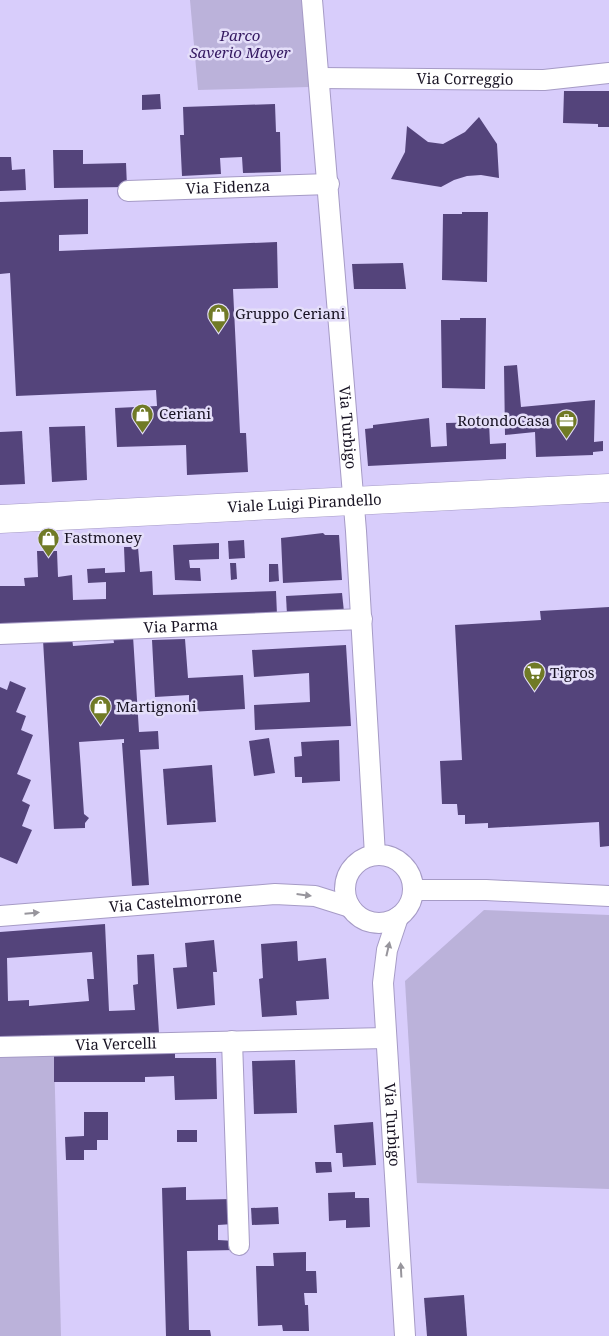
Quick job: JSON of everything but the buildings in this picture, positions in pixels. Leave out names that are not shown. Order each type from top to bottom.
[{"type":"main road","name":"Viale Luigi Pirandello","points":[[0,519],[609,488]]},
{"type":"street","name":"Via Turbigo","points":[[312,0],[329,184],[362,619],[375,854]]},
{"type":"street","name":"Via Correggio","points":[[320,78],[544,80],[609,73]]},
{"type":"street","name":"Via Fidenza","points":[[128,191],[329,184]]},
{"type":"street","name":"Via Parma","points":[[0,634],[362,619]]},
{"type":"street","points":[[375,854],[397,860],[406,868],[411,878],[413,890],[406,910],[398,917],[378,923],[367,921],[350,907],[345,896],[348,874],[354,864],[375,854]]},
{"type":"street","points":[[413,890],[486,890],[609,896]]},
{"type":"street","name":"Via Castelmorrone","points":[[0,916],[274,894],[315,896],[350,907]]},
{"type":"street","name":"Via Turbigo","points":[[398,917],[390,938],[384,965],[383,983],[405,1336]]},
{"type":"street","name":"Via Vercelli","points":[[0,1047],[386,1038]]},
{"type":"street","points":[[232,1041],[239,1244]]},
{"type":"green space","name":"Parco Saverio Mayer","points":[[190,0],[306,0],[309,87],[198,90]]},
{"type":"green space","points":[[484,910],[609,915],[609,1189],[417,1183],[405,981]]},
{"type":"green space","points":[[54,1051],[61,1336],[0,1336],[0,1055]]},
{"type":"place","name":"Gruppo Ceriani","points":[[219,333]]},
{"type":"place","name":"Ceriani","points":[[143,433]]},
{"type":"place","name":"RotondoCasa","points":[[566,440]]},
{"type":"place","name":"Fastmoney","points":[[48,557]]},
{"type":"place","name":"Tigros","points":[[534,692]]},
{"type":"place","name":"Martignoni","points":[[100,726]]}]
